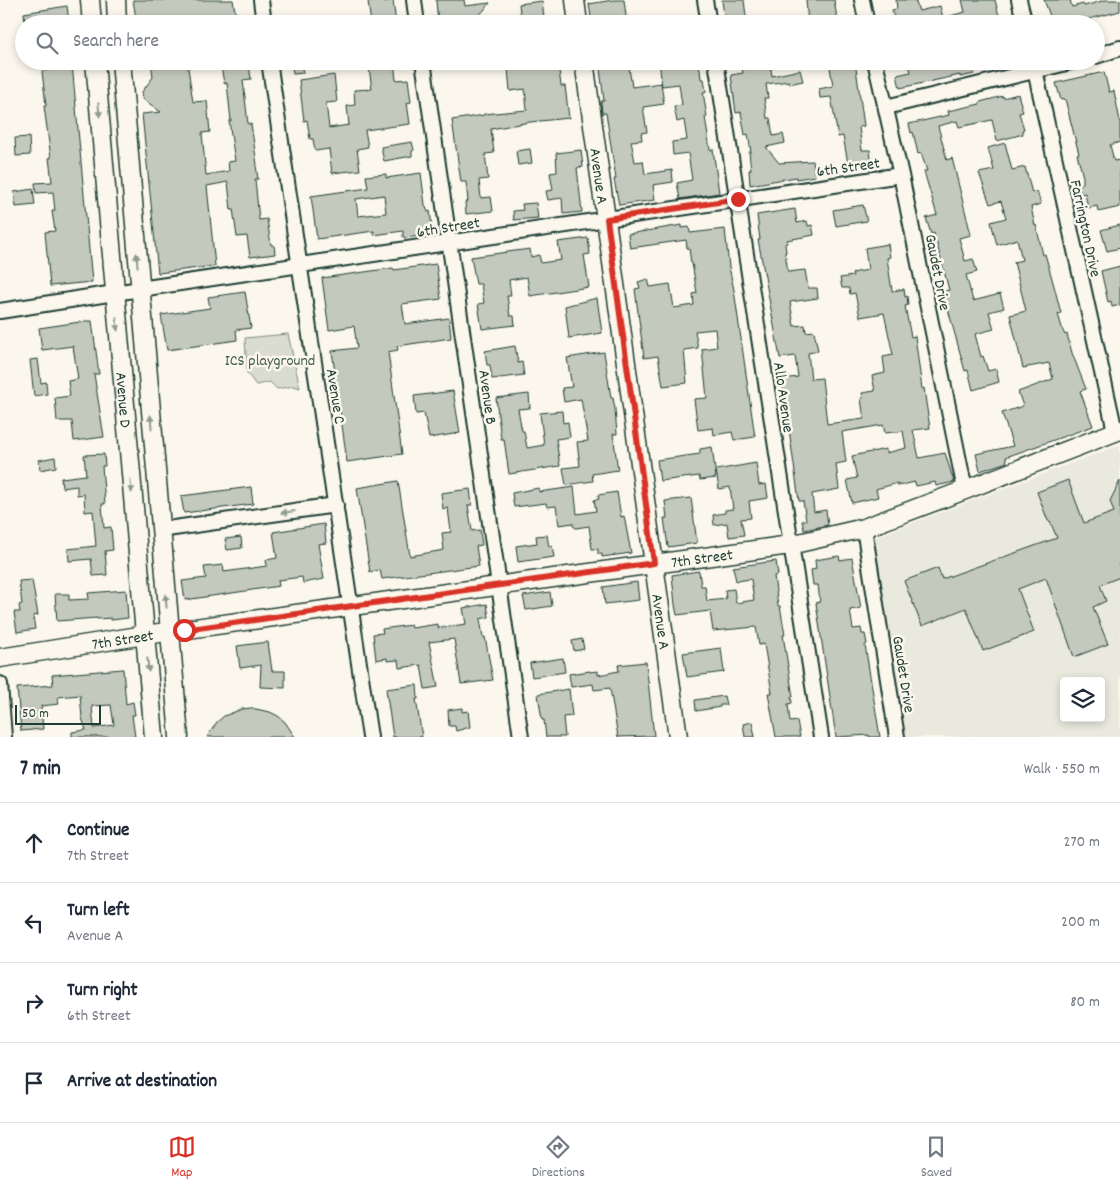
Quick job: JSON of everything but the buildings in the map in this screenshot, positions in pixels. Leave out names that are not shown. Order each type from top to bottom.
[{"type":"street","points":[[90,0],[91,15]]},
{"type":"street","points":[[116,0],[117,15]]},
{"type":"street","points":[[261,0],[263,15]]},
{"type":"street","points":[[414,0],[416,15]]},
{"type":"street","points":[[575,0],[577,15]]},
{"type":"street","points":[[705,0],[708,15]]},
{"type":"street","points":[[862,0],[865,15]]},
{"type":"street","points":[[1019,0],[1023,15]]},
{"type":"street","points":[[1105,53],[1120,48]]},
{"type":"street","name":"Avenue D","points":[[96,70],[154,737]]},
{"type":"street","name":"Avenue D","points":[[122,70],[179,737]]},
{"type":"street","name":"Avenue C","points":[[271,70],[370,737]]},
{"type":"street","name":"Avenue B","points":[[424,70],[521,737]]},
{"type":"street","name":"Avenue A","points":[[585,70],[678,737]]},
{"type":"street","name":"Allo Avenue","points":[[717,70],[821,737]]},
{"type":"street","name":"Gaudet Drive","points":[[877,70],[901,176],[965,490]]},
{"type":"street","points":[[886,107],[1020,70]]},
{"type":"street","name":"Farrington Drive","points":[[1035,70],[1117,430]]},
{"type":"street","name":"6th Street","points":[[0,311],[901,176]]},
{"type":"street","name":"7th Street","points":[[0,658],[145,635],[790,544],[864,528],[1117,430]]},
{"type":"street","points":[[160,530],[336,505]]},
{"type":"street","name":"Gaudet Drive","points":[[864,528],[897,737]]},
{"type":"street","points":[[0,684],[4,737]]},
{"type":"shaded area","points":[[1120,445],[1120,737],[903,737],[870,539]]},
{"type":"green space","name":"ICS playground","points":[[288,334],[300,388],[294,386],[277,389],[270,382],[256,385],[247,373],[245,338]]},
{"type":"route","points":[[184,630],[654,563],[607,219],[738,199]]}]
